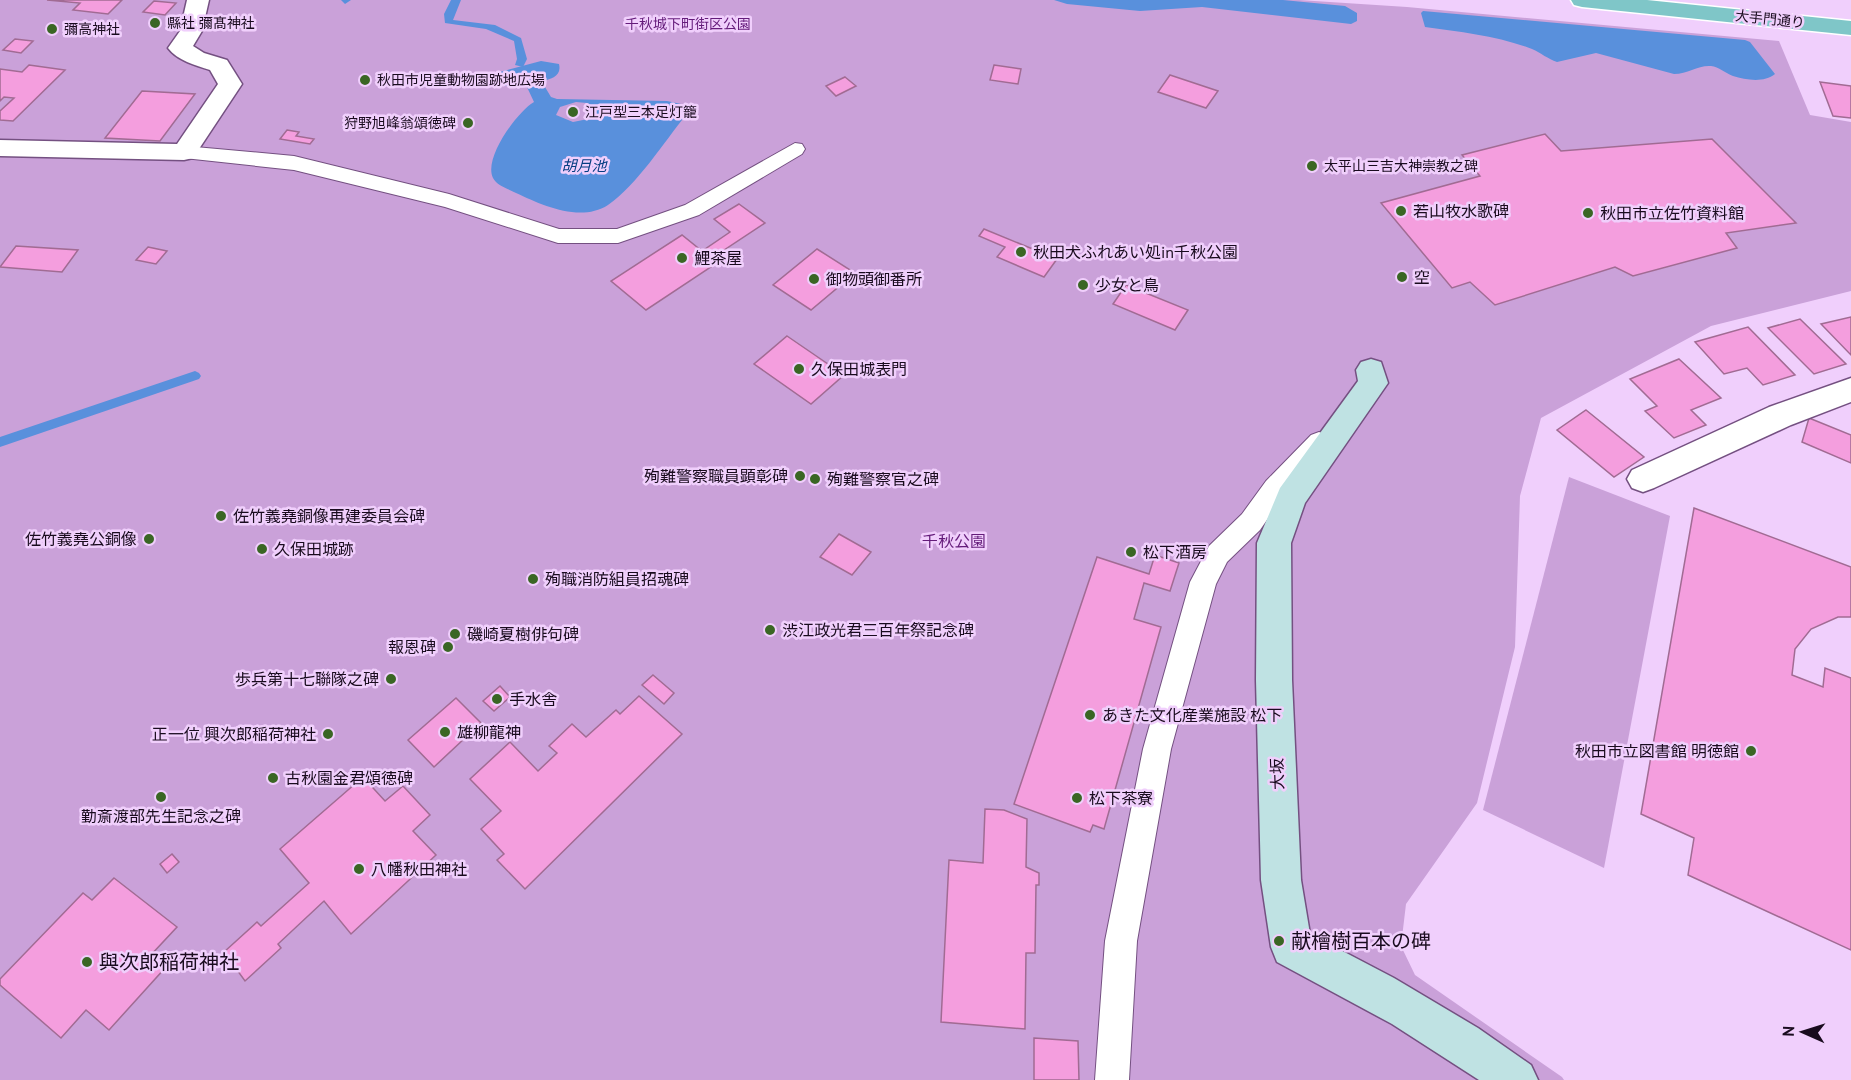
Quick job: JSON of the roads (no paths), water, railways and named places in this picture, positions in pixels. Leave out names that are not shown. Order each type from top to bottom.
[{"type":"main road","name":"大手門通り","points":[[1582,0],[1851,28]]},
{"type":"street","points":[[0,148],[184,152],[230,84],[219,65],[196,58],[180,48],[191,31],[198,0]]},
{"type":"street","name":"大坂","points":[[1366,384],[1292,497],[1274,543],[1274,680],[1281,880],[1292,947],[1392,999],[1470,1046],[1516,1080]]},
{"type":"street","points":[[1643,479],[1780,416],[1851,390]]},
{"type":"lane","points":[[184,152],[294,163],[449,201],[558,237],[618,236],[692,210],[795,148]]},
{"type":"lane","points":[[1112,1080],[1120,941],[1157,749],[1203,582],[1218,554],[1251,522],[1275,488],[1366,384]]},
{"type":"water","points":[[1054,0],[1283,0],[1345,6],[1357,13],[1357,21],[1351,24],[1202,7],[1140,11],[1067,4]]},
{"type":"water","points":[[1423,11],[1745,40],[1750,42],[1775,74],[1766,79],[1749,79],[1733,76],[1711,66],[1674,74],[1596,53],[1557,62],[1532,49],[1506,41],[1425,27],[1421,13]]},
{"type":"water","name":"胡月池","points":[[541,61],[559,64],[559,72],[542,82],[551,97],[667,101],[681,104],[687,109],[686,115],[640,175],[608,205],[585,212],[561,210],[516,193],[500,185],[493,178],[491,169],[497,148],[519,115],[534,102],[526,85],[492,86],[491,80],[496,73]],"holes":[[[576,102],[587,103],[595,107],[588,119],[573,122],[556,115],[560,107]]]},
{"type":"waterway","points":[[456,0],[448,21],[487,26],[514,37],[518,40],[522,59],[520,65]]},
{"type":"waterway","points":[[0,442],[195,376]]},
{"type":"place","name":"縣社 彌髙神社","points":[[155,23]]},
{"type":"place","name":"彌高神社","points":[[52,29]]},
{"type":"place","name":"秋田市児童動物園跡地広場","points":[[365,80]]},
{"type":"place","name":"江戸型三本足灯籠","points":[[573,112]]},
{"type":"place","name":"狩野旭峰翁頌徳碑","points":[[468,123]]},
{"type":"place","name":"太平山三吉大神崇教之碑","points":[[1312,166]]},
{"type":"place","name":"若山牧水歌碑","points":[[1401,211]]},
{"type":"place","name":"秋田市立佐竹資料館","points":[[1588,213]]},
{"type":"place","name":"秋田犬ふれあい処in千秋公園","points":[[1021,252]]},
{"type":"place","name":"鯉茶屋","points":[[682,258]]},
{"type":"place","name":"空","points":[[1402,277]]},
{"type":"place","name":"御物頭御番所","points":[[814,279]]},
{"type":"place","name":"少女と鳥","points":[[1083,285]]},
{"type":"place","name":"久保田城表門","points":[[799,369]]},
{"type":"place","name":"殉難警察職員顕彰碑","points":[[800,476]]},
{"type":"place","name":"殉難警察官之碑","points":[[815,479]]},
{"type":"place","name":"佐竹義堯銅像再建委員会碑","points":[[221,516]]},
{"type":"place","name":"佐竹義堯公銅像","points":[[149,539]]},
{"type":"place","name":"久保田城跡","points":[[262,549]]},
{"type":"place","name":"松下酒房","points":[[1131,552]]},
{"type":"place","name":"殉職消防組員招魂碑","points":[[533,579]]},
{"type":"place","name":"渋江政光君三百年祭記念碑","points":[[770,630]]},
{"type":"place","name":"磯崎夏樹俳句碑","points":[[455,634]]},
{"type":"place","name":"報恩碑","points":[[448,647]]},
{"type":"place","name":"歩兵第十七聯隊之碑","points":[[391,679]]},
{"type":"place","name":"手水舎","points":[[497,699]]},
{"type":"place","name":"あきた文化産業施設 松下","points":[[1090,715]]},
{"type":"place","name":"雄柳龍神","points":[[445,732]]},
{"type":"place","name":"正一位 興次郎稲荷神社","points":[[328,734]]},
{"type":"place","name":"秋田市立図書館 明徳館","points":[[1751,751]]},
{"type":"place","name":"古秋園金君頌徳碑","points":[[273,778]]},
{"type":"place","name":"勤斎渡部先生記念之碑","points":[[161,797]]},
{"type":"place","name":"松下茶寮","points":[[1077,798]]},
{"type":"place","name":"八幡秋田神社","points":[[359,869]]},
{"type":"place","name":"献檜樹百本の碑","points":[[1279,941]]},
{"type":"place","name":"與次郎稲荷神社","points":[[87,962]]},
{"type":"park label","name":"千秋城下町街区公園","points":[[688,24]]},
{"type":"park label","name":"千秋公園","points":[[954,541]]}]
